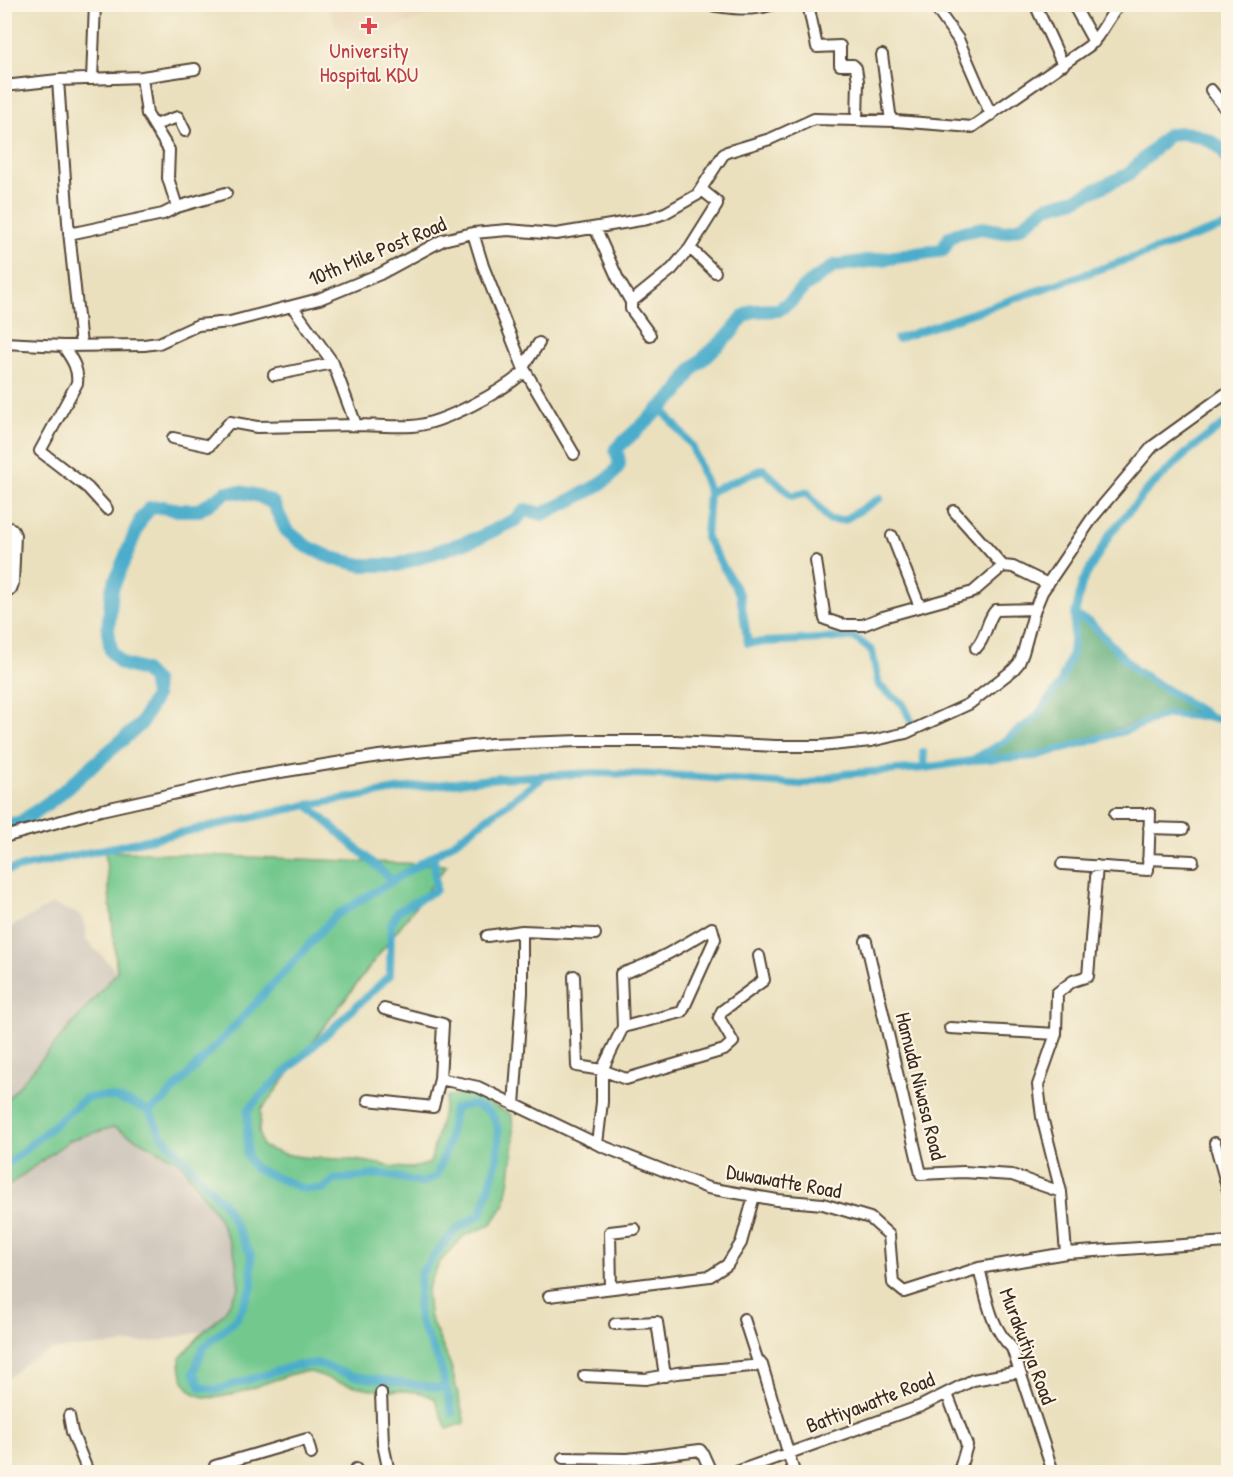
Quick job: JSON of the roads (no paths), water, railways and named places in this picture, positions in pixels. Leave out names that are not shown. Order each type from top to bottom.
[{"type":"street","points":[[92,79],[95,4]]},
{"type":"street","points":[[704,4],[736,10],[762,8],[774,4]]},
{"type":"street","points":[[808,4],[817,47],[840,46],[840,64],[853,65],[856,68],[857,120]]},
{"type":"street","points":[[933,4],[958,39],[991,115]]},
{"type":"street","points":[[1035,4],[1063,65]]},
{"type":"street","points":[[1073,4],[1094,42]]},
{"type":"street","name":"10th Mile Post Road","points":[[4,343],[63,346],[159,343],[198,325],[230,322],[319,299],[380,274],[443,240],[473,233],[508,230],[556,234],[656,216],[683,203],[702,190],[723,155],[734,149],[770,139],[814,119],[891,121],[964,128],[979,124],[1094,42],[1120,4]]},
{"type":"street","points":[[882,55],[891,121]]},
{"type":"street","points":[[4,86],[58,80],[142,77],[195,69]]},
{"type":"street","points":[[142,77],[147,114],[169,150],[168,178],[177,207]]},
{"type":"street","points":[[58,80],[69,234],[81,345]]},
{"type":"street","points":[[1211,90],[1228,112]]},
{"type":"street","points":[[154,125],[178,117],[185,131]]},
{"type":"street","points":[[631,302],[672,269],[690,248],[717,205],[717,202],[702,190]]},
{"type":"street","points":[[69,234],[141,220],[226,193]]},
{"type":"street","points":[[595,228],[631,302],[631,309],[650,335]]},
{"type":"street","points":[[473,233],[483,266],[524,369],[574,454]]},
{"type":"street","points":[[690,248],[715,272]]},
{"type":"street","points":[[292,306],[333,363],[356,424]]},
{"type":"street","points":[[173,438],[209,446],[230,422],[257,426],[356,424],[413,426],[439,420],[478,401],[524,369],[539,343]]},
{"type":"street","points":[[63,346],[79,374],[77,383],[40,451],[88,488],[107,510]]},
{"type":"street","points":[[274,375],[333,363]]},
{"type":"street","points":[[4,837],[69,818],[244,778],[379,756],[491,744],[560,742],[675,741],[821,746],[871,741],[906,733],[969,704],[1013,670],[1023,653],[1042,592],[1093,517],[1153,446],[1228,392]]},
{"type":"street","points":[[954,511],[1003,566],[1013,567],[1048,584]]},
{"type":"street","points":[[4,526],[12,529],[15,535],[13,583],[11,589],[4,592]]},
{"type":"street","points":[[892,536],[920,607]]},
{"type":"street","points":[[816,561],[825,620],[843,625],[863,625],[973,592],[1003,566]]},
{"type":"street","points":[[976,648],[983,641],[992,614],[996,610],[1002,612],[1035,609]]},
{"type":"street","points":[[1062,864],[1148,870],[1150,814],[1115,814]]},
{"type":"street","points":[[1149,828],[1182,829]]},
{"type":"street","points":[[1148,859],[1193,861]]},
{"type":"street","points":[[1066,1253],[1060,1192],[1042,1117],[1038,1085],[1056,1034],[1057,993],[1073,981],[1088,976],[1097,867]]},
{"type":"street","points":[[597,1144],[602,1102],[602,1070],[623,1027],[621,974],[678,950],[712,928],[715,939],[682,1012],[623,1027]]},
{"type":"street","points":[[514,1105],[522,993],[522,931]]},
{"type":"street","points":[[487,936],[522,931],[595,934]]},
{"type":"street","name":"Hamuda Niwasa Road","points":[[866,941],[921,1174],[1012,1175],[1060,1192]]},
{"type":"street","points":[[574,976],[577,1066],[602,1070],[626,1079],[724,1050],[733,1041],[719,1018],[722,1011],[764,980],[759,956]]},
{"type":"street","points":[[368,1100],[433,1107],[440,1079],[443,1024],[384,1009]]},
{"type":"street","points":[[950,1028],[1056,1034]]},
{"type":"street","name":"Duwawatte Road","points":[[440,1079],[478,1087],[597,1144],[708,1188],[823,1204],[870,1218],[889,1235],[893,1283],[904,1292],[979,1268],[1066,1253],[1228,1242]]},
{"type":"street","points":[[1215,1143],[1228,1190]]},
{"type":"street","points":[[549,1296],[710,1276],[728,1265],[741,1243],[754,1196]]},
{"type":"street","points":[[611,1288],[610,1232],[635,1229]]},
{"type":"street","name":"Murakutiya Road","points":[[979,1268],[989,1312],[999,1336],[1012,1348],[1053,1473]]},
{"type":"street","points":[[744,1319],[757,1359],[762,1365],[794,1473]]},
{"type":"street","points":[[615,1324],[657,1322],[665,1376]]},
{"type":"street","points":[[584,1377],[646,1379],[762,1365]]},
{"type":"street","name":"Battiyawatte Road","points":[[736,1473],[921,1406],[973,1380],[1018,1372]]},
{"type":"street","points":[[381,1393],[383,1444],[388,1472],[381,1473]]},
{"type":"street","points":[[946,1394],[967,1445],[959,1473]]},
{"type":"street","points":[[69,1416],[72,1432],[88,1473]]},
{"type":"street","points":[[215,1473],[215,1466],[307,1439],[311,1454]]},
{"type":"street","points":[[563,1458],[628,1459],[700,1450],[704,1454],[711,1473]]},
{"type":"waterway","points":[[4,826],[21,822],[55,798],[141,724],[155,697],[154,681],[143,670],[122,664],[111,651],[108,630],[112,589],[141,519],[150,508],[199,510],[227,492],[259,496],[273,503],[286,530],[306,546],[332,558],[362,565],[397,565],[478,538],[515,520],[526,510],[542,514],[598,485],[616,470],[619,463],[616,449],[678,392],[693,368],[731,333],[743,317],[753,311],[778,310],[791,301],[804,287],[834,266],[943,250],[949,238],[958,233],[982,228],[1004,232],[1021,227],[1046,207],[1076,199],[1129,174],[1168,135],[1174,133],[1202,137],[1221,149],[1228,160]]},
{"type":"waterway","points":[[897,339],[1228,225]]},
{"type":"waterway","points":[[661,408],[692,446],[709,492],[706,538],[740,595],[748,643],[854,637],[872,651],[879,686],[903,704],[913,725]]},
{"type":"waterway","points":[[4,871],[308,805],[408,788],[500,778],[594,773],[686,776],[801,785],[843,774],[925,768],[971,761],[1003,742],[1035,718],[1060,684],[1072,653],[1075,615],[1082,583],[1110,534],[1148,489],[1191,449],[1228,421]]},
{"type":"waterway","points":[[709,492],[763,469],[792,496],[807,492],[829,520],[844,520],[880,498]]},
{"type":"waterway","points":[[1075,615],[1091,623],[1135,670],[1209,716]]},
{"type":"waterway","points":[[973,760],[1036,756],[1124,731],[1167,714],[1210,717],[1228,721]]},
{"type":"waterway","points":[[923,752],[925,768]]},
{"type":"waterway","points":[[4,1167],[86,1098],[111,1097],[149,1111],[162,1102],[335,916],[449,846],[545,776]]},
{"type":"waterway","points":[[308,805],[393,881]]},
{"type":"waterway","points":[[434,856],[436,890],[398,911],[391,925],[390,975],[264,1092],[248,1110],[247,1155],[254,1168],[304,1189],[324,1189],[334,1180],[382,1174],[422,1183],[437,1176],[448,1144],[454,1109],[473,1104],[490,1113],[496,1122],[498,1148],[481,1214],[449,1237],[421,1273],[419,1321],[440,1364],[452,1413]]},
{"type":"waterway","points":[[149,1111],[161,1134],[225,1205],[251,1255],[252,1287],[237,1318],[203,1348],[194,1372],[201,1387],[216,1390],[293,1366],[317,1363],[353,1376],[446,1389]]},
{"type":"place","name":"University Hospital KDU","points":[[369,26]]}]
